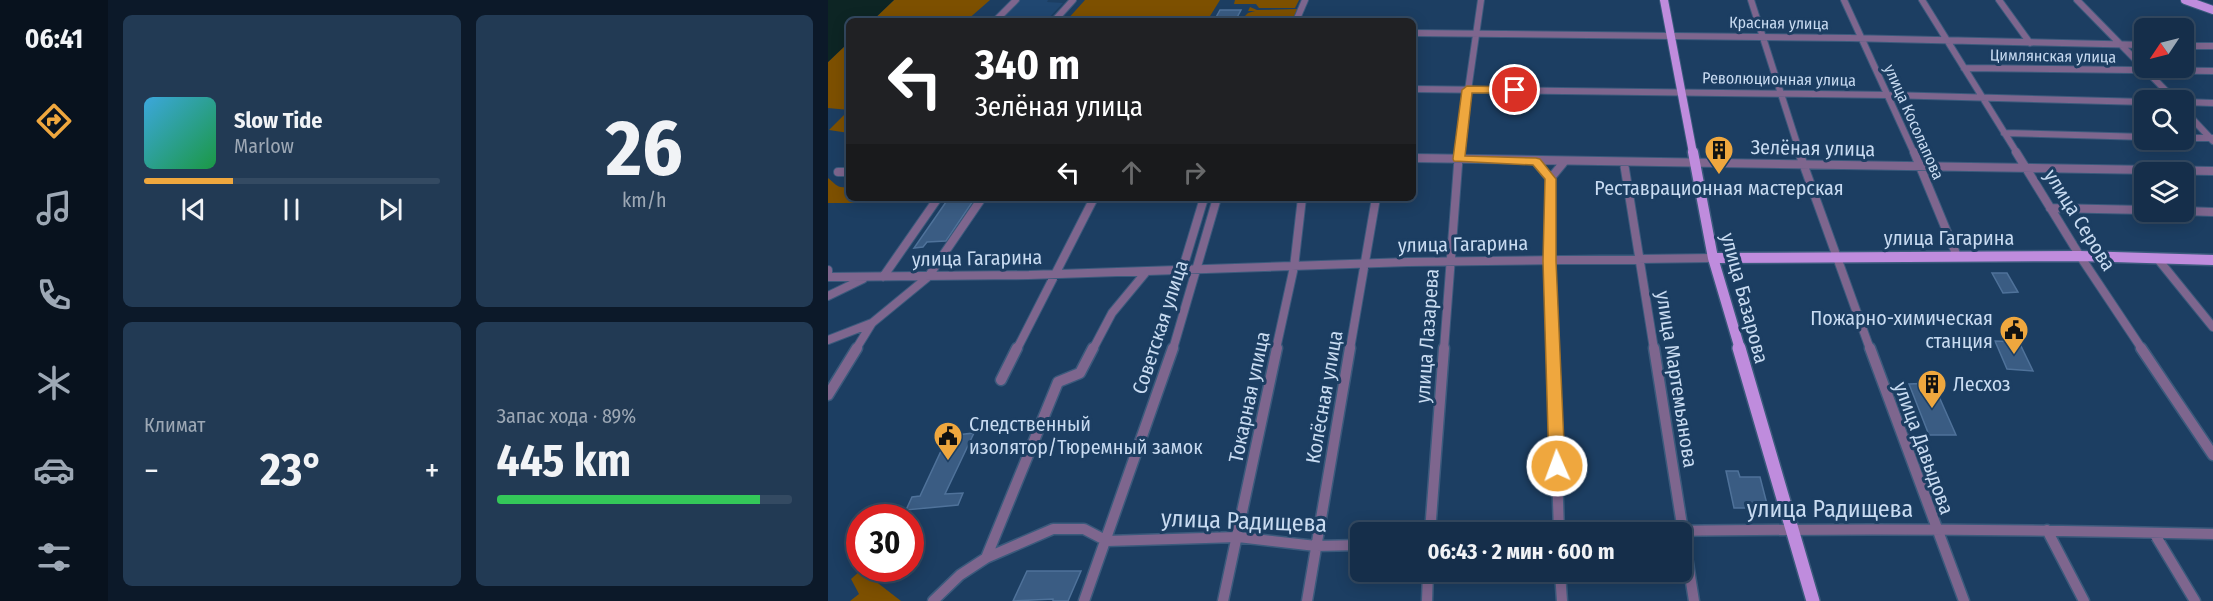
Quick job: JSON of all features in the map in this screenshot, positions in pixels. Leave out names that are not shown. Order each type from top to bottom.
[{"type":"main road","name":"улица Базарова","points":[[1664,0],[1713,258],[1813,601]]},
{"type":"main road","points":[[2184,0],[2213,10]]},
{"type":"main road","name":"улица Гагарина","points":[[1713,258],[2080,255],[2213,260]]},
{"type":"street","points":[[997,18],[1016,0]]},
{"type":"street","points":[[1057,18],[1073,0]]},
{"type":"street","points":[[1297,18],[1305,0]]},
{"type":"street","name":"улица Лазарева","points":[[1431,522],[1458,159],[1481,0]]},
{"type":"street","name":"улица Давыдова","points":[[1750,0],[1779,93],[1836,257],[1964,601]]},
{"type":"street","name":"улица Косолапова","points":[[1844,0],[1920,166],[1957,256]]},
{"type":"street","name":"улица Серова","points":[[1922,0],[2080,255],[2213,455]]},
{"type":"street","points":[[1999,0],[2030,42]]},
{"type":"street","points":[[2077,0],[2134,59]]},
{"type":"street","name":"Красная улица","points":[[1416,33],[1861,38],[2134,45]]},
{"type":"street","points":[[2194,46],[2213,46]]},
{"type":"street","name":"Цимлянская улица","points":[[1964,68],[2134,71]]},
{"type":"street","name":"Цимлянская улица","points":[[2194,71],[2213,71]]},
{"type":"street","points":[[2153,78],[2165,90]]},
{"type":"street","name":"Революционная улица","points":[[1416,89],[1887,94],[2134,102]]},
{"type":"street","points":[[2194,102],[2213,103]]},
{"type":"street","points":[[2194,120],[2212,139]]},
{"type":"street","points":[[2004,133],[2134,137]]},
{"type":"street","points":[[2194,138],[2212,139]]},
{"type":"street","name":"Зелёная улица","points":[[1416,158],[1536,162],[1694,162],[2213,171]]},
{"type":"street","points":[[1536,162],[1550,179]]},
{"type":"street","points":[[1559,522],[1550,261],[1550,179],[1564,162]]},
{"type":"street","name":"улица Мартемьянова","points":[[1624,163],[1682,522]]},
{"type":"street","points":[[838,172],[846,172]]},
{"type":"street","points":[[883,277],[936,201]]},
{"type":"street","points":[[828,340],[872,323],[928,277],[980,201]]},
{"type":"street","points":[[1001,380],[1092,201]]},
{"type":"street","points":[[1182,271],[1203,201]]},
{"type":"street","name":"Советская улица","points":[[1084,601],[1107,541],[1198,269],[1216,201]]},
{"type":"street","name":"Токарная улица","points":[[1223,601],[1294,267],[1302,201]]},
{"type":"street","name":"Колёсная улица","points":[[1307,601],[1375,201]]},
{"type":"street","points":[[2050,208],[2134,210]]},
{"type":"street","points":[[2194,211],[2213,212]]},
{"type":"street","name":"улица Гагарина","points":[[828,270],[828,277],[928,277],[1182,271],[1365,263],[1713,258]]},
{"type":"street","points":[[2157,258],[2213,327]]},
{"type":"street","points":[[986,558],[1058,382],[1080,373],[1112,313],[1146,272]]},
{"type":"street","points":[[828,296],[866,277]]},
{"type":"street","points":[[828,395],[872,323]]},
{"type":"street","name":"улица Радищева","points":[[933,601],[960,575],[986,558],[1053,529],[1084,529],[1107,541],[1238,537],[1316,546],[1350,545]]},
{"type":"street","name":"улица Радищева","points":[[1692,530],[2047,530],[2213,534]]},
{"type":"street","points":[[2047,530],[2084,601]]},
{"type":"street","points":[[2154,534],[2195,601]]},
{"type":"street","points":[[1427,601],[1428,582]]},
{"type":"street","points":[[1561,582],[1562,601]]},
{"type":"street","name":"улица Мартемьянова","points":[[1691,582],[1694,601]]},
{"type":"shaded area","points":[[828,0],[894,0],[875,18],[846,18],[846,45],[828,62]]},
{"type":"shaded area","points":[[894,0],[990,0],[969,18],[875,18]]},
{"type":"shaded area","points":[[1019,0],[1048,0],[1047,2],[1063,3],[1049,18],[1000,18]]},
{"type":"shaded area","points":[[1085,0],[1220,0],[1209,18],[1069,18]]},
{"type":"shaded area","points":[[1235,0],[1299,0],[1295,8],[1259,8],[1256,4],[1234,4]]},
{"type":"shaded area","points":[[1250,7],[1257,10],[1298,9],[1294,18],[1243,18],[1255,11],[1248,11]]},
{"type":"shaded area","points":[[846,45],[846,110],[828,108],[828,62]]},
{"type":"shaded area","points":[[846,113],[846,133],[829,130]]},
{"type":"shaded area","points":[[828,178],[840,187],[846,187],[846,201],[864,201],[860,203],[828,203]]},
{"type":"shaded area","points":[[853,582],[876,582],[901,601],[850,601],[859,594]]},
{"type":"building","points":[[1220,10],[1241,10],[1237,18],[1216,18]]},
{"type":"building","points":[[973,201],[946,241],[927,242],[923,247],[914,248],[946,202]]},
{"type":"building","points":[[1992,273],[2007,273],[2018,292],[2003,293]]},
{"type":"building","name":"Пожарно-химическая станция","points":[[1995,341],[2019,342],[2033,371],[2007,369]]},
{"type":"building","name":"Лесхоз","points":[[1933,383],[1956,435],[1929,435],[1909,384]]},
{"type":"building","name":"Следственный изолятор/Тюремный замок","points":[[974,433],[945,494],[963,493],[958,505],[924,508],[924,504],[909,504],[912,497],[920,496],[948,436]]},
{"type":"building","points":[[1726,471],[1738,471],[1740,477],[1760,477],[1768,508],[1734,508]]},
{"type":"building","points":[[1027,571],[1081,571],[1068,601],[1053,601],[1053,599],[1013,601]]},
{"type":"place","name":"Реставрационная мастерская","points":[[1719,176]]},
{"type":"place","name":"Пожарно-химическая станция","points":[[2014,356]]},
{"type":"place","name":"Лесхоз","points":[[1932,410]]},
{"type":"place","name":"Следственный изолятор/Тюремный замок","points":[[948,462]]},
{"type":"route","points":[[1515,90],[1467,90],[1458,159],[1536,162],[1550,179],[1550,261],[1557,466]]}]
